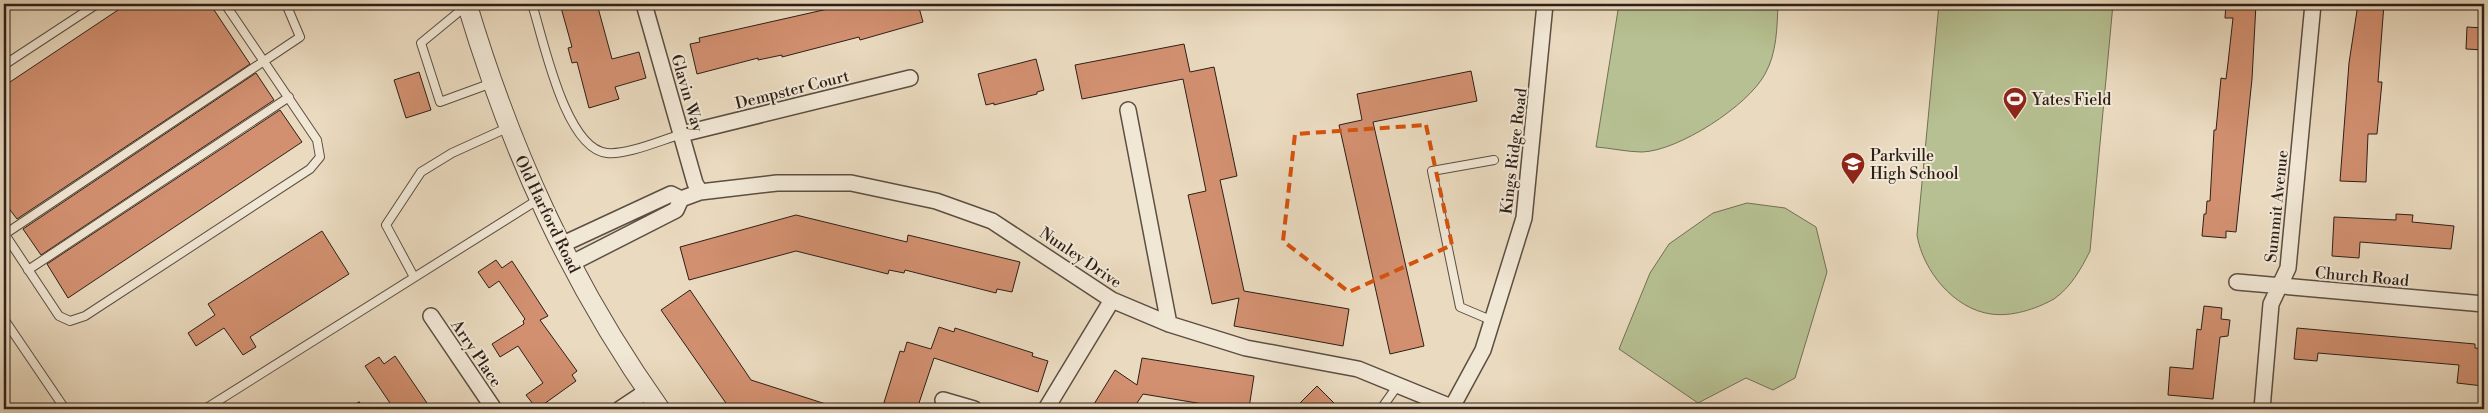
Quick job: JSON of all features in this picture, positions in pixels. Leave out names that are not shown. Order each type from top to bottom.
[{"type":"street","name":"Old Harford Road","points":[[467,4],[507,128],[539,199],[570,264],[602,321],[660,409]]},
{"type":"street","name":"Glavin Way","points":[[644,4],[700,192]]},
{"type":"street","name":"Kings Ridge Road","points":[[1453,408],[1483,350],[1524,218],[1545,4]]},
{"type":"street","name":"Summit Avenue","points":[[2262,409],[2271,304],[2288,268],[2313,4]]},
{"type":"street","name":"Dempster Court","points":[[682,134],[910,78]]},
{"type":"street","points":[[1128,110],[1169,324]]},
{"type":"street","name":"Nunley Drive","points":[[570,264],[676,210],[682,199],[700,192],[777,183],[851,183],[936,200],[992,221],[1006,228],[1112,300],[1169,324],[1246,348],[1358,368],[1453,408]]},
{"type":"street","name":"Nunley Drive","points":[[561,245],[671,194],[682,199]]},
{"type":"street","name":"Church Road","points":[[2237,282],[2484,304]]},
{"type":"street","points":[[1046,409],[1112,300]]},
{"type":"street","name":"Arry Place","points":[[431,316],[494,409]]},
{"type":"street","points":[[620,409],[647,391]]},
{"type":"street","points":[[943,400],[974,409]]},
{"type":"lane","points":[[4,65],[97,4]]},
{"type":"lane","points":[[225,4],[264,60],[317,140],[320,157],[310,169],[85,316],[70,322],[59,316],[4,233],[264,60],[300,37],[286,4]]},
{"type":"lane","points":[[467,4],[421,42],[440,102],[492,83]]},
{"type":"lane","points":[[532,4],[563,107],[589,145],[607,153],[630,150],[682,134]]},
{"type":"lane","points":[[28,270],[289,97]]},
{"type":"lane","points":[[414,277],[386,225],[421,172],[452,153],[507,128]]},
{"type":"lane","points":[[1493,321],[1460,307],[1432,171],[1494,160]]},
{"type":"lane","points":[[205,409],[539,199]]},
{"type":"lane","points":[[4,319],[65,409]]},
{"type":"lane","points":[[1381,409],[1398,385]]},
{"type":"path","points":[[358,402],[363,409]]},
{"type":"highlighted area","points":[[1426,125],[1452,245],[1349,292],[1283,241],[1295,134]]},
{"type":"green space","points":[[1619,4],[1778,4],[1776,40],[1769,66],[1765,74],[1744,100],[1711,125],[1674,144],[1657,150],[1642,152],[1596,147]]},
{"type":"green space","name":"Yates Field","points":[[1939,4],[2113,4],[2090,251],[2066,289],[2054,299],[2032,309],[1999,315],[1977,311],[1965,305],[1942,286],[1933,274],[1920,249],[1917,235]]},
{"type":"green space","points":[[1747,203],[1785,208],[1816,227],[1827,272],[1795,378],[1773,390],[1746,378],[1698,403],[1619,349],[1650,273],[1669,244],[1713,213]]},
{"type":"building","points":[[127,4],[210,4],[250,64],[17,219],[4,202],[4,86]]},
{"type":"building","points":[[560,4],[597,4],[612,59],[639,52],[646,78],[615,87],[619,99],[589,108],[577,62],[572,63],[568,48],[572,47]]},
{"type":"building","points":[[850,4],[918,4],[923,22],[860,40],[859,37],[782,57],[782,55],[758,60],[758,58],[697,74],[690,44],[700,42],[699,38]]},
{"type":"building","points":[[2226,4],[2256,4],[2252,79],[2236,232],[2226,231],[2226,238],[2202,236],[2204,214],[2206,214],[2207,201],[2210,201],[2214,130],[2216,130],[2221,78],[2226,79],[2233,18],[2225,18]]},
{"type":"building","points":[[2358,4],[2384,4],[2378,82],[2382,82],[2377,134],[2368,134],[2366,182],[2340,181],[2349,63]]},
{"type":"building","points":[[2467,27],[2484,28],[2484,50],[2466,49]]},
{"type":"building","points":[[1184,44],[1190,72],[1214,67],[1237,176],[1220,180],[1244,291],[1349,309],[1343,346],[1234,326],[1239,298],[1212,304],[1188,195],[1206,191],[1183,79],[1082,99],[1075,65]]},
{"type":"building","points":[[1036,59],[1044,90],[1037,92],[1037,94],[994,105],[994,103],[986,105],[978,74]]},
{"type":"building","points":[[1471,71],[1477,101],[1373,122],[1424,346],[1390,354],[1339,125],[1362,120],[1357,94]]},
{"type":"building","points":[[419,72],[431,110],[406,118],[394,80]]},
{"type":"building","points":[[256,73],[274,100],[41,255],[23,229]]},
{"type":"building","points":[[280,110],[302,142],[68,298],[47,264]]},
{"type":"building","points":[[2396,214],[2413,215],[2412,222],[2454,226],[2451,249],[2360,242],[2359,258],[2332,256],[2334,217],[2396,220]]},
{"type":"building","points":[[796,215],[907,242],[908,235],[1020,262],[1012,292],[997,289],[996,293],[905,270],[904,273],[889,270],[888,274],[796,251],[689,280],[680,247]]},
{"type":"building","points":[[322,231],[349,274],[250,337],[256,347],[243,355],[224,328],[196,346],[188,333],[215,315],[208,304]]},
{"type":"building","points":[[496,260],[502,268],[512,261],[548,316],[540,320],[577,371],[572,375],[576,381],[537,409],[526,395],[543,383],[518,346],[500,357],[492,344],[524,324],[523,321],[525,319],[499,281],[489,288],[478,272]]},
{"type":"building","points":[[690,290],[751,380],[832,406],[831,409],[730,409],[661,310]]},
{"type":"building","points":[[2204,306],[2222,308],[2221,319],[2230,320],[2228,336],[2220,337],[2213,399],[2168,395],[2170,367],[2193,369],[2197,329],[2201,330]]},
{"type":"building","points":[[939,327],[954,332],[955,328],[1033,353],[1032,356],[1048,361],[1038,392],[934,358],[917,409],[882,409],[900,351],[904,352],[907,342],[931,349]]},
{"type":"building","points":[[2297,328],[2475,344],[2475,348],[2484,349],[2483,386],[2457,383],[2459,365],[2318,353],[2317,361],[2294,359]]},
{"type":"building","points":[[395,356],[431,409],[394,409],[365,366],[379,357],[384,364]]},
{"type":"building","points":[[1142,358],[1254,376],[1249,408],[1234,405],[1233,409],[1143,394],[1133,409],[1091,409],[1115,370],[1137,385]]},
{"type":"building","points":[[1317,386],[1340,409],[1294,409]]},
{"type":"place","name":"Yates Field","points":[[2015,120]]},
{"type":"place","name":"Parkville High School","points":[[1853,185]]}]
